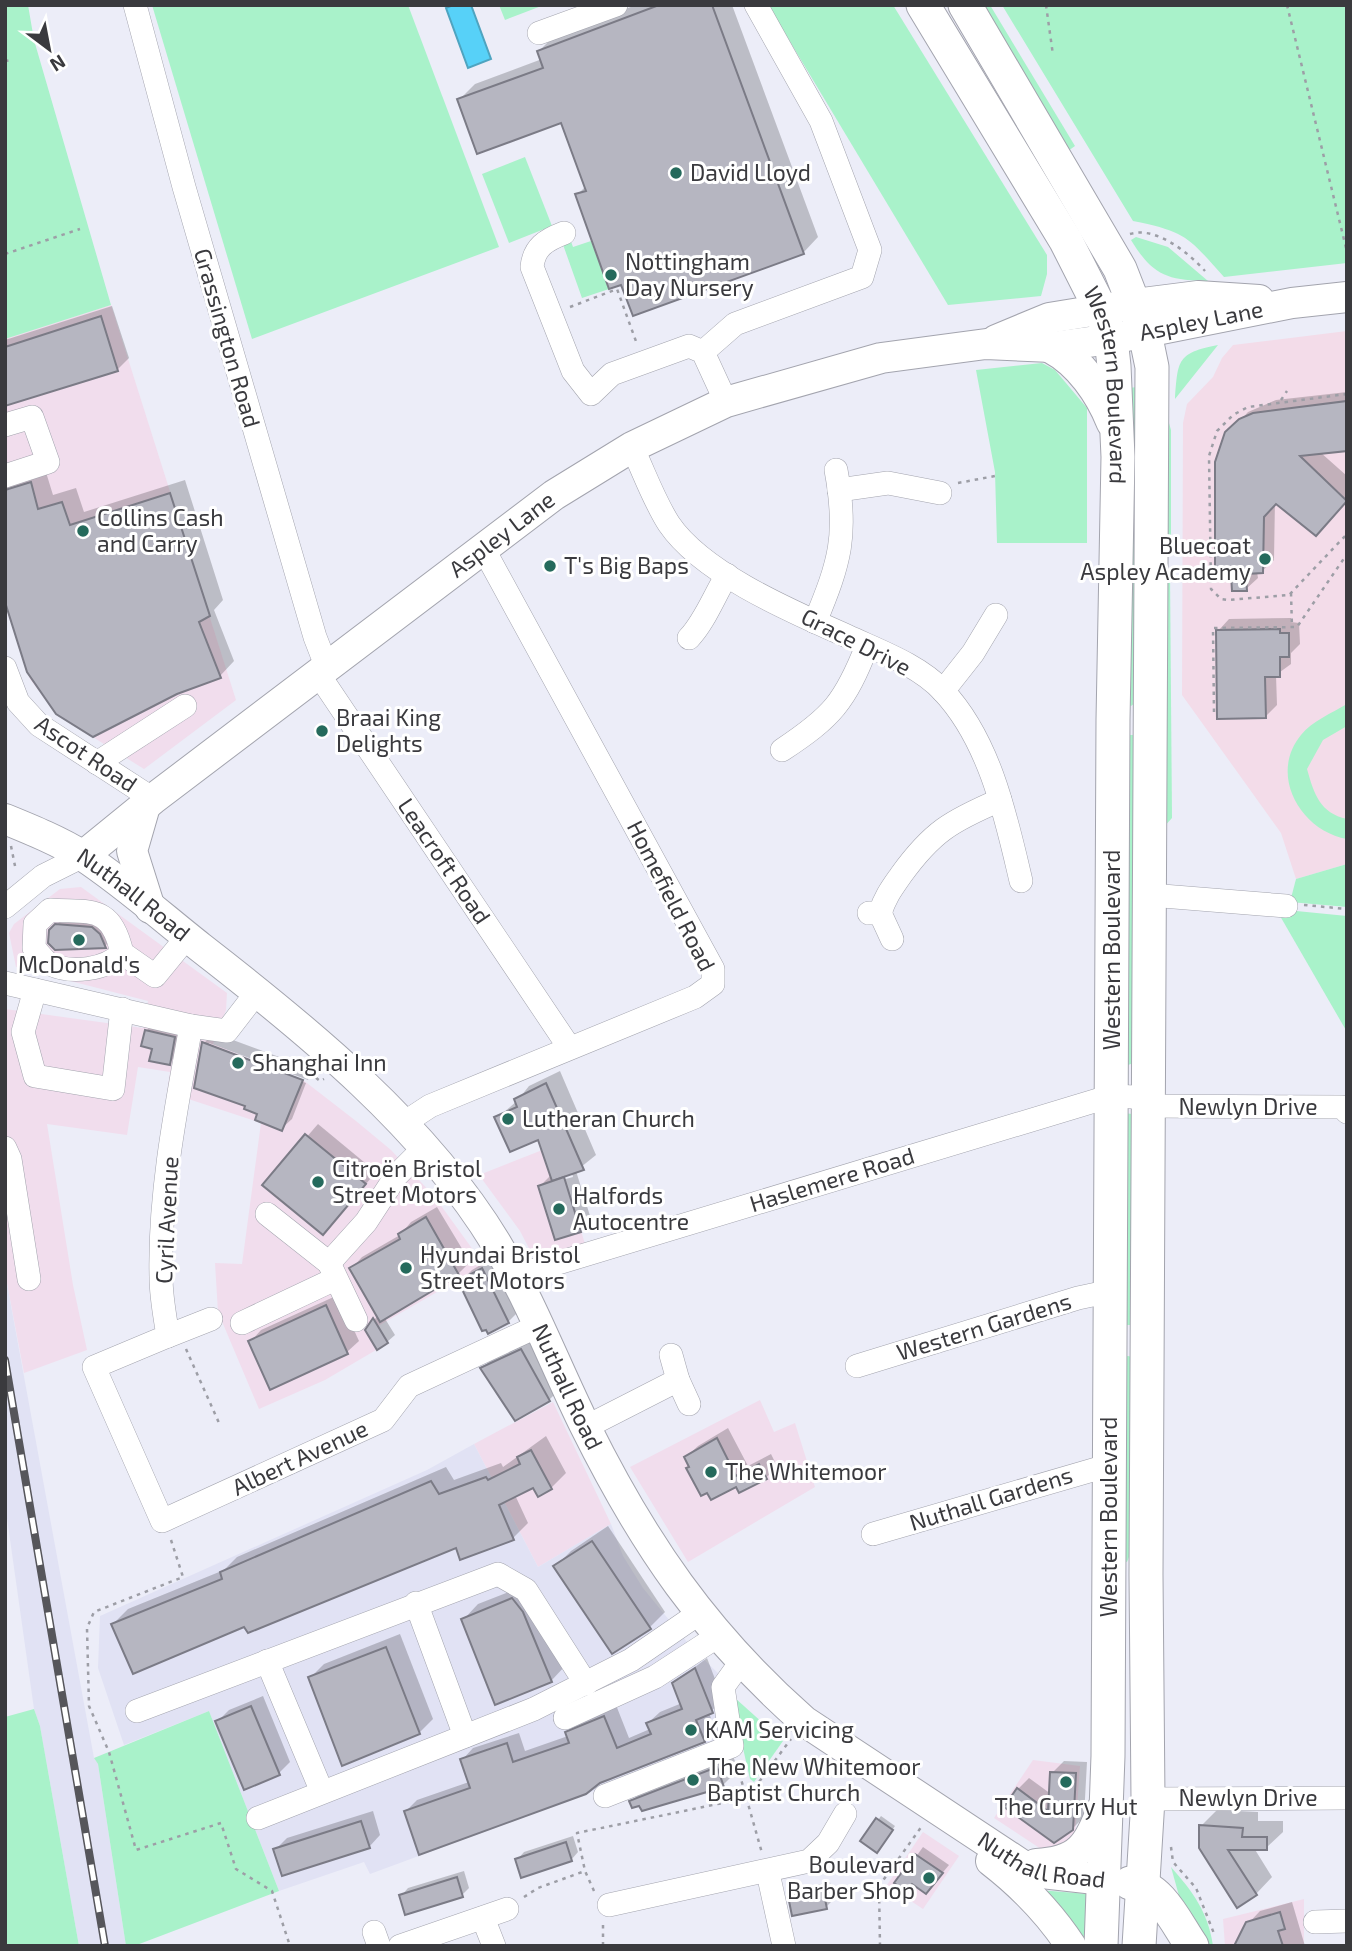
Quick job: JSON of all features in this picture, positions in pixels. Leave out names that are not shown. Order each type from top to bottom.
[{"type":"highway","name":"Western Boulevard","points":[[923,5],[1066,241],[1106,325],[1117,434],[1107,1797],[1101,1946]]},
{"type":"highway","name":"Western Boulevard","points":[[965,5],[1112,256],[1140,318],[1153,381],[1146,1574],[1149,1799],[1139,1946]]},
{"type":"highway","points":[[1052,347],[1065,354],[1089,379],[1105,404],[1117,434]]},
{"type":"highway","points":[[1110,1336],[1149,1337]]},
{"type":"highway","name":"Nuthall Road","points":[[1104,1880],[1143,1884]]},
{"type":"highway","points":[[1143,1884],[1159,1897],[1192,1946]]},
{"type":"main road","name":"Aspley Lane","points":[[83,856],[483,548],[587,472],[726,402],[881,358],[986,344],[1052,347],[1106,325],[1140,318],[1347,297]]},
{"type":"main road","name":"Aspley Lane","points":[[986,344],[1049,318],[1106,325]]},
{"type":"main road","points":[[149,803],[132,851],[150,908]]},
{"type":"main road","points":[[7,830],[83,856]]},
{"type":"main road","name":"Nuthall Road","points":[[83,856],[257,992],[404,1123],[470,1203],[515,1276],[586,1427],[639,1526],[708,1625],[741,1662],[804,1721],[1022,1865],[1042,1873],[1104,1880]]},
{"type":"main road","name":"Nuthall Road","points":[[881,1774],[1009,1875],[1054,1922],[1072,1946]]},
{"type":"main road","points":[[1022,1865],[1053,1864],[1083,1848],[1089,1843],[1107,1797]]},
{"type":"street","name":"Grassington Road","points":[[135,5],[323,671]]},
{"type":"street","points":[[540,33],[616,5]]},
{"type":"street","points":[[703,352],[735,324],[862,277],[870,258],[870,250],[821,121],[756,5]]},
{"type":"street","points":[[564,233],[550,239],[533,255],[532,267],[573,371],[591,394],[612,374],[688,346],[703,352],[726,402]]},
{"type":"street","points":[[5,425],[32,417],[47,462],[5,476]]},
{"type":"street","name":"Grace Drive","points":[[632,447],[669,524],[709,564],[815,622],[905,664],[943,691],[986,761],[1000,800],[1021,881]]},
{"type":"street","points":[[815,622],[837,569],[842,528],[838,480],[888,482],[924,497]]},
{"type":"street","name":"Homefield Road","points":[[404,1123],[430,1106],[695,997],[713,984],[713,969],[483,548]]},
{"type":"street","points":[[689,638],[701,625],[704,614],[727,575]]},
{"type":"street","points":[[943,691],[997,627]]},
{"type":"street","points":[[795,748],[840,704],[867,646]]},
{"type":"street","name":"Ascot Road","points":[[5,667],[10,695],[23,710],[39,725],[97,763],[149,803]]},
{"type":"street","name":"Leacroft Road","points":[[323,671],[569,1047]]},
{"type":"street","points":[[97,763],[185,706]]},
{"type":"street","points":[[1113,720],[1151,719]]},
{"type":"street","points":[[892,939],[875,913],[921,847],[941,828],[1000,800]]},
{"type":"street","name":"Nuthall Road","points":[[19,894],[43,876],[83,856]]},
{"type":"street","points":[[19,894],[50,909],[91,910],[106,919],[118,934],[122,953],[155,976],[187,937]]},
{"type":"street","points":[[1150,895],[1286,906]]},
{"type":"street","points":[[50,909],[35,924],[34,948],[45,959],[54,954],[82,956],[97,965],[115,961],[122,953]]},
{"type":"street","points":[[5,983],[191,1026],[227,1031],[257,992]]},
{"type":"street","points":[[35,990],[23,1032],[35,1076],[113,1089],[122,1009]]},
{"type":"street","name":"Cyril Avenue","points":[[173,1334],[161,1279],[162,1242],[175,1113],[191,1026]]},
{"type":"street","name":"Haslemere Road","points":[[515,1276],[1111,1096],[1135,1097],[1148,1106]]},
{"type":"street","name":"Newlyn Drive","points":[[1148,1106],[1342,1107],[1347,1112]]},
{"type":"street","points":[[5,1148],[10,1159],[29,1279]]},
{"type":"street","points":[[242,1323],[332,1271],[396,1176],[423,1149]]},
{"type":"street","points":[[267,1214],[332,1271],[356,1320]]},
{"type":"street","name":"Western Gardens","points":[[857,1366],[1078,1298],[1111,1291]]},
{"type":"street","points":[[162,1521],[94,1367],[211,1319]]},
{"type":"street","name":"Albert Avenue","points":[[162,1521],[383,1420],[409,1386],[540,1325]]},
{"type":"street","points":[[671,1355],[689,1404]]},
{"type":"street","points":[[586,1427],[678,1380]]},
{"type":"street","name":"Nuthall Gardens","points":[[873,1534],[1110,1465]]},
{"type":"street","points":[[137,1711],[498,1574],[510,1578],[532,1598],[586,1684]]},
{"type":"street","points":[[1108,1590],[1119,1589],[1134,1577],[1146,1574]]},
{"type":"street","points":[[416,1603],[465,1736]]},
{"type":"street","points":[[258,1818],[465,1736],[586,1684],[708,1625]]},
{"type":"street","points":[[565,1718],[655,1677],[708,1625]]},
{"type":"street","points":[[267,1661],[322,1792]]},
{"type":"street","points":[[605,1796],[732,1746],[723,1687],[741,1662]]},
{"type":"street","name":"Newlyn Drive","points":[[1149,1799],[1347,1798]]},
{"type":"street","points":[[603,1907],[661,1905],[809,1861],[828,1843],[845,1814]]},
{"type":"street","points":[[768,1873],[784,1946]]},
{"type":"street","points":[[400,1946],[507,1909]]},
{"type":"street","points":[[484,1918],[494,1946]]},
{"type":"street","points":[[1315,1923],[1347,1921]]},
{"type":"path","points":[[1046,5],[1053,55]]},
{"type":"path","points":[[1287,5],[1347,252]]},
{"type":"path","points":[[5,61],[11,60]]},
{"type":"path","points":[[1123,228],[1127,242]]},
{"type":"path","points":[[5,254],[80,229]]},
{"type":"path","points":[[1126,236],[1136,232],[1174,245],[1193,258],[1211,279]]},
{"type":"path","points":[[550,314],[618,289],[644,362]]},
{"type":"path","points":[[1280,401],[1287,391]]},
{"type":"path","points":[[1347,394],[1248,407],[1233,415],[1217,431],[1210,447],[1211,589],[1221,599],[1283,597],[1292,593],[1347,534]]},
{"type":"path","points":[[924,497],[953,483],[995,476]]},
{"type":"path","points":[[1214,712],[1213,628],[1297,627],[1347,554]]},
{"type":"path","points":[[1292,593],[1292,627]]},
{"type":"path","points":[[7,830],[19,894]]},
{"type":"path","points":[[1286,906],[1347,909]]},
{"type":"path","points":[[173,1334],[219,1423]]},
{"type":"path","points":[[162,1521],[179,1559],[183,1577],[94,1612],[87,1628],[89,1706],[109,1752],[136,1850],[221,1823],[236,1869],[272,1891],[290,1946]]},
{"type":"path","points":[[603,1946],[603,1907],[585,1871],[577,1833],[747,1798],[804,1721]]},
{"type":"path","points":[[732,1746],[768,1873]]},
{"type":"path","points":[[880,1946],[879,1886],[930,1815]]},
{"type":"path","points":[[1171,1842],[1173,1863],[1196,1888],[1214,1927],[1217,1946]]},
{"type":"path","points":[[507,1909],[538,1888],[585,1871]]},
{"type":"shaded area","points":[[111,305],[236,700],[144,769],[56,714],[30,679],[5,602],[5,339]]},
{"type":"shaded area","name":"Bluecoat Aspley Academy","points":[[1347,331],[1347,864],[1296,879],[1281,833],[1182,695],[1183,423],[1187,404],[1213,377],[1222,358],[1233,345]]},
{"type":"shaded area","points":[[81,887],[227,993],[226,1010],[213,1044],[303,1080],[356,1121],[391,1150],[434,1196],[484,1265],[378,1326],[388,1343],[325,1380],[259,1409],[218,1312],[215,1263],[242,1264],[261,1123],[167,1092],[170,1072],[138,1067],[127,1135],[47,1124],[73,1285],[87,1350],[24,1373],[5,1273],[5,1009],[143,1028],[148,1001],[16,967],[9,933],[14,924],[60,889]]},
{"type":"shaded area","points":[[555,1145],[585,1244],[535,1260],[520,1231],[479,1175]]},
{"type":"shaded area","points":[[5,1273],[94,1758],[98,1764],[126,1946],[79,1946],[40,1726],[34,1709],[5,1504]]},
{"type":"shaded area","points":[[760,1400],[774,1432],[795,1423],[815,1487],[688,1562],[630,1467]]},
{"type":"shaded area","points":[[553,1402],[611,1524],[538,1567],[474,1444]]},
{"type":"shaded area","points":[[474,1444],[538,1567],[611,1524],[623,1556],[643,1588],[692,1648],[722,1677],[725,1738],[586,1794],[370,1874],[364,1862],[279,1891],[209,1711],[124,1745],[98,1668],[100,1616],[427,1470]]},
{"type":"shaded area","points":[[1033,1760],[1080,1766],[1075,1836],[1065,1846],[1044,1851],[994,1818]]},
{"type":"shaded area","points":[[923,1832],[959,1856],[923,1909],[887,1885]]},
{"type":"shaded area","points":[[1304,1899],[1304,1946],[1225,1946],[1223,1919]]},
{"type":"green space","points":[[5,5],[28,5],[34,40],[111,305],[5,339]]},
{"type":"green space","points":[[152,5],[408,5],[499,247],[252,339]]},
{"type":"green space","points":[[499,5],[544,5],[505,20]]},
{"type":"green space","points":[[768,5],[893,5],[1047,255],[1047,274],[1041,296],[948,305]]},
{"type":"green space","points":[[982,5],[990,5],[1075,146],[1068,151]]},
{"type":"green space","points":[[1002,5],[1347,5],[1347,263],[1224,277],[1185,238],[1165,229],[1133,221]]},
{"type":"green space","points":[[525,157],[552,226],[509,243],[482,174]]},
{"type":"green space","points":[[569,236],[573,247],[591,241],[609,289],[582,298],[561,239]]},
{"type":"green space","points":[[1136,237],[1168,247],[1208,281],[1162,274],[1139,252],[1131,240]]},
{"type":"green space","points":[[1218,345],[1175,399],[1177,375],[1182,360],[1194,351]]},
{"type":"green space","points":[[1042,363],[1055,370],[1087,408],[1087,543],[997,543],[995,472],[976,370]]},
{"type":"green space","points":[[1138,387],[1135,703],[1131,706],[1126,703],[1128,388]]},
{"type":"green space","points":[[1167,416],[1171,430],[1171,544],[1164,544]]},
{"type":"green space","points":[[1164,570],[1170,572],[1172,818],[1161,830]]},
{"type":"green space","points":[[1347,704],[1347,726],[1323,740],[1307,769],[1312,787],[1324,807],[1347,819],[1347,839],[1330,834],[1304,813],[1294,799],[1288,767],[1292,751],[1301,735],[1316,721]]},
{"type":"green space","points":[[1134,735],[1133,1063],[1126,1066],[1124,737]]},
{"type":"green space","points":[[1347,864],[1347,907],[1290,902],[1296,879]]},
{"type":"green space","points":[[1276,909],[1347,916],[1347,1032]]},
{"type":"green space","points":[[1124,1113],[1132,1114],[1133,1322],[1130,1325],[1127,1325]]},
{"type":"green space","points":[[1123,1357],[1132,1357],[1133,1547],[1127,1562],[1119,1560]]},
{"type":"green space","points":[[735,1698],[783,1741],[754,1782],[750,1779],[732,1700]]},
{"type":"green space","points":[[34,1709],[40,1726],[79,1946],[5,1946],[5,1717]]},
{"type":"green space","points":[[209,1711],[279,1891],[134,1946],[126,1946],[98,1764],[94,1758]]},
{"type":"green space","points":[[1171,1867],[1198,1903],[1213,1946],[1204,1946],[1181,1903]]},
{"type":"green space","points":[[1039,1890],[1088,1894],[1084,1944]]},
{"type":"water","points":[[453,5],[471,5],[491,59],[468,68],[446,8]]},
{"type":"building","name":"David Lloyd","points":[[659,5],[712,5],[804,254],[633,316],[621,285],[609,289],[575,194],[586,191],[561,123],[477,154],[457,99],[543,68],[537,51]]},
{"type":"building","points":[[101,316],[118,371],[5,406],[5,347]]},
{"type":"building","points":[[1347,401],[1347,451],[1300,456],[1347,501],[1316,536],[1276,504],[1264,517],[1263,573],[1246,574],[1247,591],[1232,591],[1231,574],[1215,575],[1215,462],[1225,432],[1239,419],[1253,413]]},
{"type":"building","points":[[31,482],[38,509],[62,502],[70,525],[170,493],[210,616],[199,622],[221,678],[177,694],[93,737],[56,714],[27,672],[5,602],[5,490]]},
{"type":"building","points":[[1280,629],[1280,633],[1289,633],[1289,657],[1280,657],[1280,677],[1265,677],[1266,718],[1217,719],[1216,630]]},
{"type":"building","name":"McDonald's","points":[[55,924],[92,927],[100,934],[106,948],[55,950],[48,943],[49,930]]},
{"type":"building","points":[[145,1030],[175,1037],[170,1065],[149,1061],[152,1049],[141,1046]]},
{"type":"building","points":[[202,1042],[303,1080],[282,1131],[255,1120],[257,1114],[244,1109],[245,1106],[194,1088]]},
{"type":"building","points":[[546,1083],[584,1170],[552,1181],[538,1140],[510,1152],[494,1117],[517,1107],[514,1099]]},
{"type":"building","points":[[305,1134],[366,1184],[323,1235],[262,1185]]},
{"type":"building","name":"Halfords Autocentre","points":[[564,1177],[581,1232],[555,1240],[538,1186]]},
{"type":"building","points":[[426,1217],[459,1275],[380,1322],[349,1268],[400,1239],[398,1234]]},
{"type":"building","points":[[482,1268],[509,1323],[488,1334],[486,1330],[482,1331],[458,1281]]},
{"type":"building","points":[[326,1305],[348,1354],[270,1390],[248,1341]]},
{"type":"building","points":[[373,1318],[388,1343],[377,1350],[365,1330]]},
{"type":"building","points":[[521,1349],[550,1401],[515,1421],[480,1368]]},
{"type":"building","name":"The Whitemoor","points":[[717,1438],[736,1476],[759,1464],[767,1479],[739,1493],[736,1487],[711,1500],[707,1493],[701,1496],[686,1468],[689,1467],[684,1457]]},
{"type":"building","points":[[531,1450],[552,1489],[538,1497],[533,1488],[499,1505],[514,1540],[460,1560],[456,1548],[248,1633],[244,1627],[133,1674],[111,1624],[222,1579],[220,1572],[431,1481],[439,1494],[486,1477],[488,1480],[520,1464],[517,1457]]},
{"type":"building","points":[[592,1541],[651,1629],[612,1654],[553,1566]]},
{"type":"building","points":[[512,1598],[523,1612],[552,1682],[495,1705],[461,1619]]},
{"type":"building","points":[[386,1647],[420,1734],[342,1766],[308,1677]]},
{"type":"building","points":[[695,1668],[713,1713],[696,1720],[705,1742],[600,1783],[586,1794],[419,1855],[404,1811],[470,1788],[460,1759],[507,1743],[513,1762],[569,1743],[565,1732],[604,1716],[617,1748],[651,1734],[646,1723],[682,1709],[672,1683]]},
{"type":"building","points":[[251,1706],[280,1775],[244,1790],[215,1721]]},
{"type":"building","name":"The New Whitemoor Baptist Church","points":[[717,1767],[724,1787],[642,1811],[639,1806],[632,1808],[629,1801]]},
{"type":"building","points":[[1050,1772],[1076,1773],[1073,1830],[1054,1843],[1004,1807],[1017,1788],[1048,1811]]},
{"type":"building","points":[[876,1818],[893,1830],[877,1853],[860,1841]]},
{"type":"building","points":[[361,1821],[370,1848],[282,1876],[273,1849]]},
{"type":"building","points":[[1199,1825],[1243,1828],[1242,1837],[1267,1837],[1267,1850],[1228,1850],[1257,1895],[1237,1908],[1199,1848]]},
{"type":"building","points":[[566,1842],[572,1861],[521,1878],[515,1859]]},
{"type":"building","points":[[915,1854],[943,1873],[926,1894],[912,1884],[906,1891],[894,1883]]},
{"type":"building","points":[[457,1877],[463,1897],[405,1915],[399,1895]]},
{"type":"building","points":[[823,1889],[827,1909],[792,1916],[788,1896]]},
{"type":"building","points":[[1280,1912],[1285,1929],[1278,1931],[1283,1946],[1234,1946],[1246,1922]]},
{"type":"railway","points":[[5,1360],[105,1946]]},
{"type":"place","name":"David Lloyd","points":[[676,173]]},
{"type":"place","name":"Nottingham Day Nursery","points":[[611,275]]},
{"type":"place","name":"Collins Cash and Carry","points":[[83,531]]},
{"type":"place","name":"Bluecoat Aspley Academy","points":[[1265,559]]},
{"type":"place","name":"T's Big Baps","points":[[550,566]]},
{"type":"place","name":"Braai King Delights","points":[[322,731]]},
{"type":"place","name":"McDonald's","points":[[79,940]]},
{"type":"place","name":"Shanghai Inn","points":[[238,1063]]},
{"type":"place","name":"Lutheran Church","points":[[508,1119]]},
{"type":"place","name":"Citroën Bristol Street Motors","points":[[318,1182]]},
{"type":"place","name":"Halfords Autocentre","points":[[559,1209]]},
{"type":"place","name":"Hyundai Bristol Street Motors","points":[[406,1268]]},
{"type":"place","name":"The Whitemoor","points":[[711,1472]]},
{"type":"place","name":"KAM Servicing","points":[[691,1730]]},
{"type":"place","name":"The New Whitemoor Baptist Church","points":[[693,1780]]},
{"type":"place","name":"The Curry Hut","points":[[1066,1782]]},
{"type":"place","name":"Boulevard Barber Shop","points":[[929,1878]]}]
